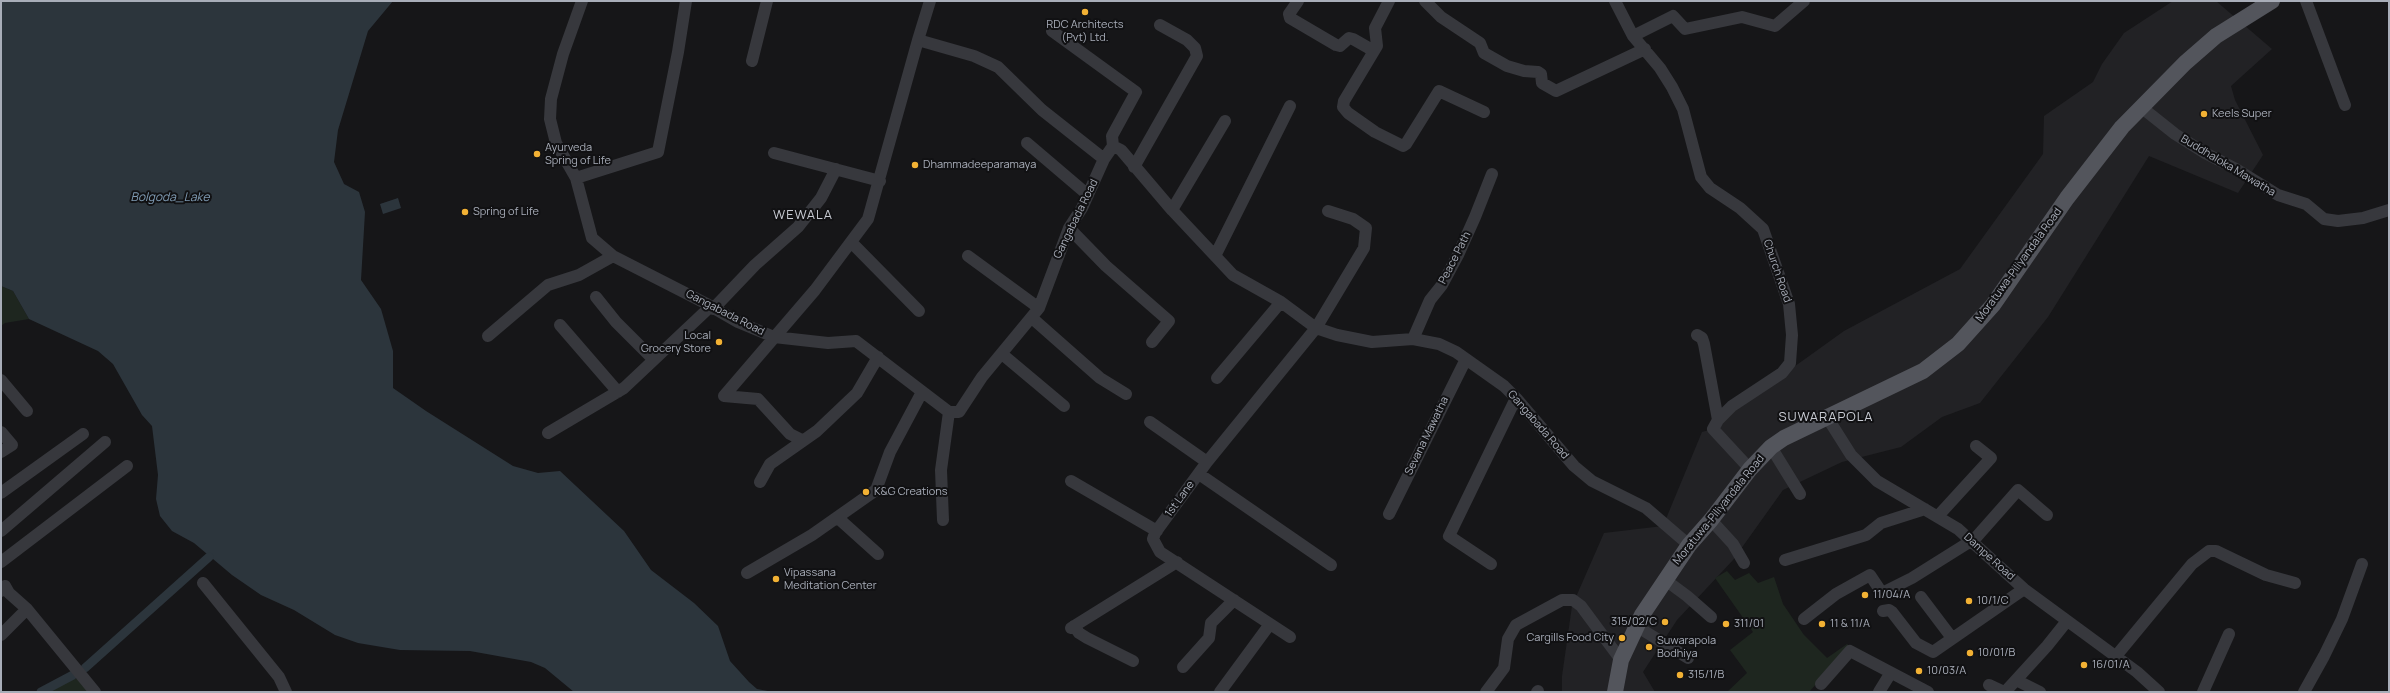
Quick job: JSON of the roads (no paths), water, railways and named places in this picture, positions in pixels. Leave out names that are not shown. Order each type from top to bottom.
[{"type":"main road","name":"Moratuwa-Piliyandala Road","points":[[1615,692],[1621,660],[1636,626],[1664,579],[1689,545],[1711,520],[1750,469],[1771,447],[1827,417],[1923,371],[1958,344],[1993,305],[2067,198],[2122,127],[2185,63],[2216,36],[2272,1]]},
{"type":"street","name":"Gangabada Road","points":[[582,1],[563,54],[555,86],[550,119],[552,132],[576,178],[592,238],[613,256],[712,308],[774,338],[828,343],[856,341],[949,412],[958,412],[982,377],[1036,313],[1069,228],[1088,195],[1104,159],[1113,146],[1121,150],[1172,210],[1233,275],[1281,302],[1316,328],[1338,335],[1372,342],[1413,339],[1439,344],[1466,359],[1516,398],[1574,466],[1592,481],[1646,508],[1689,545]]},
{"type":"street","points":[[576,178],[658,152],[686,1]]},
{"type":"street","points":[[752,61],[767,1]]},
{"type":"street","points":[[802,440],[790,434],[758,399],[724,396],[852,243],[868,220],[930,1]]},
{"type":"street","points":[[1298,1],[1290,14],[1290,18],[1336,45],[1340,46],[1347,40],[1353,39],[1374,51]]},
{"type":"street","points":[[1389,1],[1375,28],[1378,43],[1344,101],[1343,107],[1348,113],[1375,132],[1403,146],[1406,144],[1439,90],[1484,112]]},
{"type":"street","points":[[1425,1],[1441,17],[1480,43],[1484,53],[1507,66],[1524,71],[1538,72],[1541,74],[1542,83],[1556,91],[1645,50]]},
{"type":"street","name":"Church Road","points":[[1615,1],[1633,36],[1660,68],[1683,109],[1701,177],[1710,188],[1740,208],[1763,229],[1789,304],[1792,336],[1790,363],[1782,373],[1749,393],[1718,420]]},
{"type":"street","points":[[1633,36],[1673,16],[1685,29],[1742,17],[1775,26],[1804,1]]},
{"type":"street","points":[[2306,1],[2345,105]]},
{"type":"street","points":[[1134,167],[1197,56],[1195,48],[1187,40],[1160,25]]},
{"type":"street","points":[[1052,31],[1136,92],[1114,132],[1113,146]]},
{"type":"street","points":[[918,40],[974,56],[998,67],[1042,110],[1104,159]]},
{"type":"street","points":[[1215,256],[1290,106]]},
{"type":"street","name":"Buddhaloka Mawatha","points":[[2141,107],[2175,134],[2205,154],[2236,169],[2278,195],[2306,204],[2324,220],[2338,221],[2363,218],[2389,210]]},
{"type":"street","points":[[1172,210],[1225,121]]},
{"type":"street","points":[[1027,143],[1088,195]]},
{"type":"street","points":[[774,153],[880,181]]},
{"type":"street","points":[[548,433],[618,392],[653,359],[712,308],[755,265],[798,228],[822,198],[836,169]]},
{"type":"street","name":"Peace Path","points":[[1413,339],[1430,300],[1442,285],[1458,255],[1492,174]]},
{"type":"street","name":"1st Lane","points":[[1156,531],[1207,462],[1316,328],[1364,248],[1366,228],[1353,219],[1328,210]]},
{"type":"street","points":[[1069,228],[1116,276],[1169,321],[1152,342]]},
{"type":"street","points":[[852,243],[919,311]]},
{"type":"street","points":[[488,336],[548,285],[579,275],[613,256]]},
{"type":"street","points":[[968,256],[1036,313],[1100,378],[1126,394]]},
{"type":"street","points":[[596,297],[616,322],[653,359]]},
{"type":"street","points":[[1217,378],[1281,302]]},
{"type":"street","points":[[560,325],[618,392]]},
{"type":"street","points":[[1697,335],[1702,338],[1704,344],[1718,420],[1713,429],[1750,469]]},
{"type":"street","points":[[1002,354],[1064,406]]},
{"type":"street","points":[[760,482],[770,464],[802,440],[817,431],[857,393],[878,357]]},
{"type":"street","name":"Sevana Mawatha","points":[[1389,514],[1466,359]]},
{"type":"street","points":[[1,380],[27,411]]},
{"type":"street","points":[[747,573],[838,518],[876,490],[890,452],[922,392]]},
{"type":"street","points":[[1491,564],[1450,536],[1516,398]]},
{"type":"street","points":[[943,520],[941,470],[949,412]]},
{"type":"street","name":"Dampe Road","points":[[1827,417],[1851,455],[1864,470],[1890,489],[1938,516],[1971,542],[2024,589],[2116,656],[2159,692]]},
{"type":"street","points":[[1150,422],[1207,462]]},
{"type":"street","points":[[1,432],[12,445],[1,452]]},
{"type":"street","points":[[1,493],[83,434]]},
{"type":"street","points":[[1,531],[105,442]]},
{"type":"street","points":[[1938,516],[1991,458],[1976,446]]},
{"type":"street","points":[[1771,447],[1800,494]]},
{"type":"street","points":[[1,562],[128,466]]},
{"type":"street","points":[[1199,474],[1331,565]]},
{"type":"street","points":[[1071,481],[1156,531],[1153,539],[1155,546],[1290,637]]},
{"type":"street","points":[[1804,619],[1836,594],[1870,575],[1882,593],[1912,578],[1971,542],[2018,490],[2047,515]]},
{"type":"street","points":[[1785,560],[1866,535],[1881,523],[1925,509]]},
{"type":"street","points":[[838,518],[878,554]]},
{"type":"street","points":[[1711,520],[1733,544],[1744,564]]},
{"type":"street","points":[[2116,656],[2192,564],[2209,551],[2216,551],[2266,575],[2295,583]]},
{"type":"street","points":[[1133,661],[1087,638],[1072,627],[1177,562]]},
{"type":"street","points":[[2304,692],[2342,619],[2362,564]]},
{"type":"street","points":[[1664,579],[1687,596],[1711,617]]},
{"type":"street","points":[[203,582],[280,677],[286,692]]},
{"type":"street","points":[[2,586],[27,609],[96,692]]},
{"type":"street","points":[[1883,611],[1889,610],[1892,612],[1906,632],[1926,650],[1933,652],[2024,589]]},
{"type":"street","points":[[1921,597],[1952,638]]},
{"type":"street","points":[[1184,667],[1209,638],[1211,623],[1234,600]]},
{"type":"street","points":[[1486,692],[1504,668],[1508,639],[1516,625],[1562,600],[1573,600],[1582,606],[1621,660]]},
{"type":"street","points":[[1,635],[27,609]]},
{"type":"street","points":[[1989,684],[2004,692],[2067,621]]},
{"type":"street","points":[[1220,692],[1270,624]]},
{"type":"street","points":[[1636,626],[1688,658]]},
{"type":"street","points":[[2203,692],[2229,634]]},
{"type":"street","points":[[1821,684],[1850,651],[1890,674],[1911,689],[1928,692]]},
{"type":"street","points":[[1879,692],[1890,674]]},
{"type":"street","points":[[2016,680],[2040,692]]},
{"type":"water","name":"Bolgoda_Lake","points":[[1,1],[393,1],[368,31],[338,130],[334,162],[344,184],[359,192],[365,212],[361,280],[381,309],[393,351],[393,388],[426,411],[513,466],[538,473],[560,471],[624,531],[651,570],[694,603],[718,626],[730,661],[749,682],[757,689],[773,692],[574,692],[545,668],[531,662],[470,651],[400,650],[358,643],[335,635],[294,610],[261,595],[232,575],[194,543],[172,531],[160,516],[156,499],[158,475],[152,426],[142,415],[113,364],[98,351],[29,319],[13,291],[1,286]]},
{"type":"water","points":[[398,198],[401,208],[383,214],[380,204]]},
{"type":"waterway","points":[[85,668],[209,557]]},
{"type":"waterway","points":[[41,692],[73,675]]},
{"type":"place","name":"RDC Architects (Pvt) Ltd.","points":[[1085,12]]},
{"type":"place","name":"Keels Super","points":[[2204,114]]},
{"type":"place","name":"Ayurveda Spring of Life","points":[[537,154]]},
{"type":"place","name":"Dhammadeeparamaya","points":[[915,165]]},
{"type":"place","name":"Spring of Life","points":[[465,212]]},
{"type":"place","name":"Local Grocery Store","points":[[719,342]]},
{"type":"place","name":"K&G Creations","points":[[866,492]]},
{"type":"place","name":"Vipassana Meditation Center","points":[[776,579]]},
{"type":"place","name":"11/04/A","points":[[1865,595]]},
{"type":"place","name":"10/1/C","points":[[1969,601]]},
{"type":"place","name":"315/02/C","points":[[1665,622]]},
{"type":"place","name":"311/01","points":[[1726,624]]},
{"type":"place","name":"11 & 11/A","points":[[1822,624]]},
{"type":"place","name":"Cargills Food City","points":[[1622,638]]},
{"type":"place","name":"Suwarapola Bodhiya","points":[[1649,647]]},
{"type":"place","name":"10/01/B","points":[[1970,653]]},
{"type":"place","name":"16/01/A","points":[[2084,665]]},
{"type":"place","name":"10/03/A","points":[[1919,671]]},
{"type":"place","name":"315/1/B","points":[[1680,675]]},
{"type":"district","name":"WEWALA","points":[[803,215]]},
{"type":"district","name":"SUWARAPOLA","points":[[1826,417]]}]
